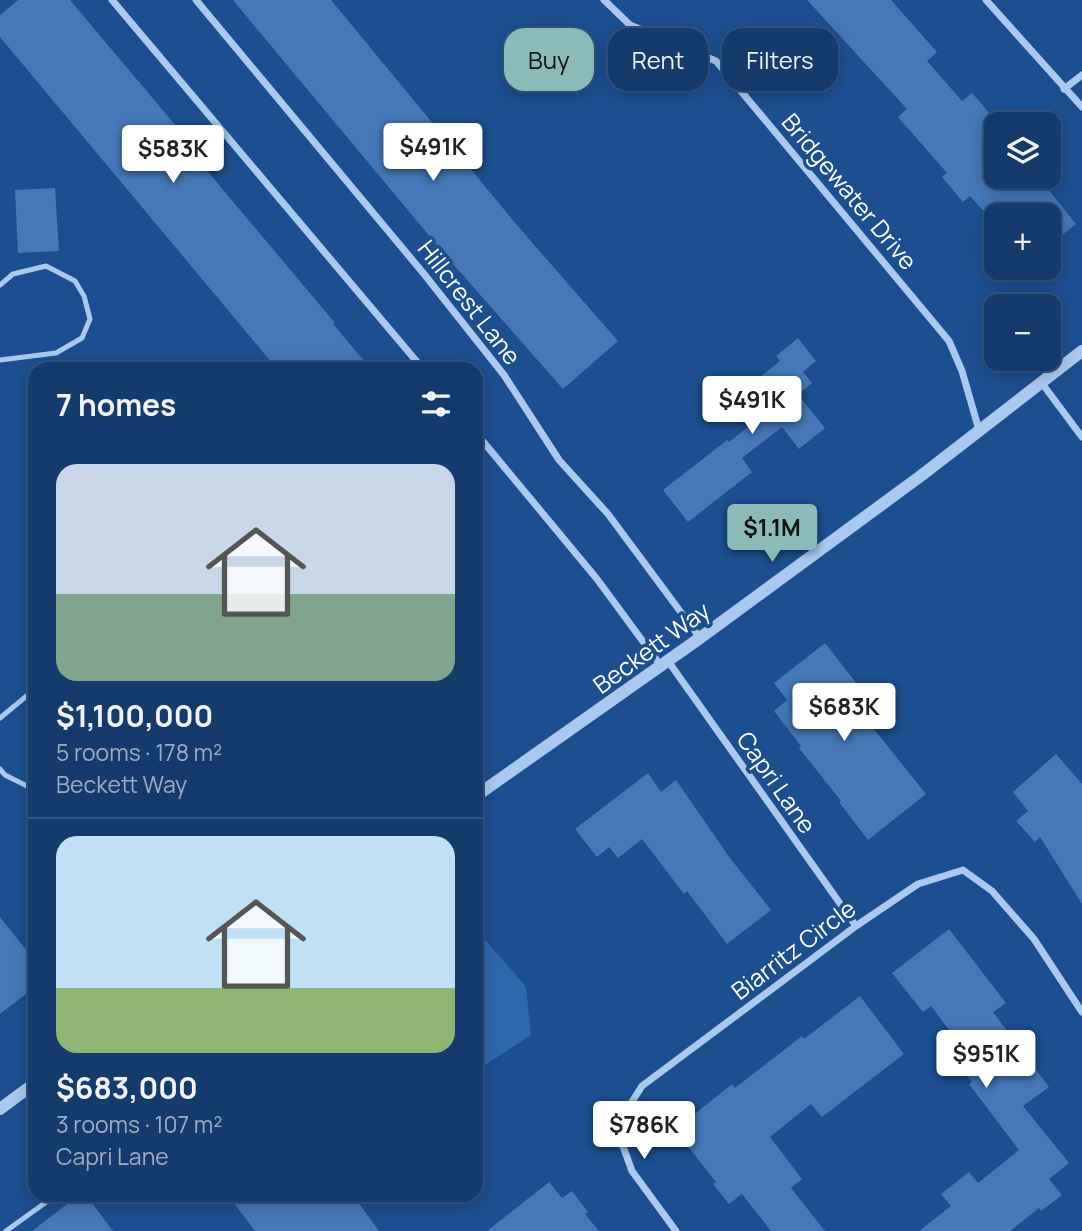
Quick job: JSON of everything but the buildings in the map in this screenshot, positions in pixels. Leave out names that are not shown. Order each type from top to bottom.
[{"type":"street","points":[[112,0],[417,362]]},
{"type":"street","name":"Hillcrest Lane","points":[[196,0],[424,274],[504,375],[559,460],[608,514],[701,638]]},
{"type":"street","name":"Bridgewater Drive","points":[[604,0],[629,25],[716,61],[949,341],[962,371],[979,430]]},
{"type":"street","points":[[986,0],[1082,107]]},
{"type":"street","points":[[1065,89],[1082,75]]},
{"type":"street","name":"Beckett Way","points":[[483,791],[701,638],[922,475],[1082,351]]},
{"type":"street","points":[[1041,382],[1082,437]]},
{"type":"street","points":[[483,441],[664,664]]},
{"type":"street","name":"Capri Lane","points":[[664,664],[856,926]]},
{"type":"street","name":"Biarritz Circle","points":[[676,1231],[632,1171],[616,1127],[642,1086],[856,926],[918,884],[963,870],[992,891],[1034,939],[1082,1012]]},
{"type":"street","points":[[0,1109],[28,1088]]},
{"type":"lane","points":[[0,285],[13,274],[46,266],[75,281],[84,296],[90,319],[82,338],[56,353],[0,360]]},
{"type":"lane","points":[[0,718],[28,695]]},
{"type":"lane","points":[[0,769],[5,775],[28,786]]},
{"type":"lane","points":[[6,1231],[46,1202]]},
{"type":"shaded area","points":[[483,937],[526,987],[531,1035],[483,1066]]}]
